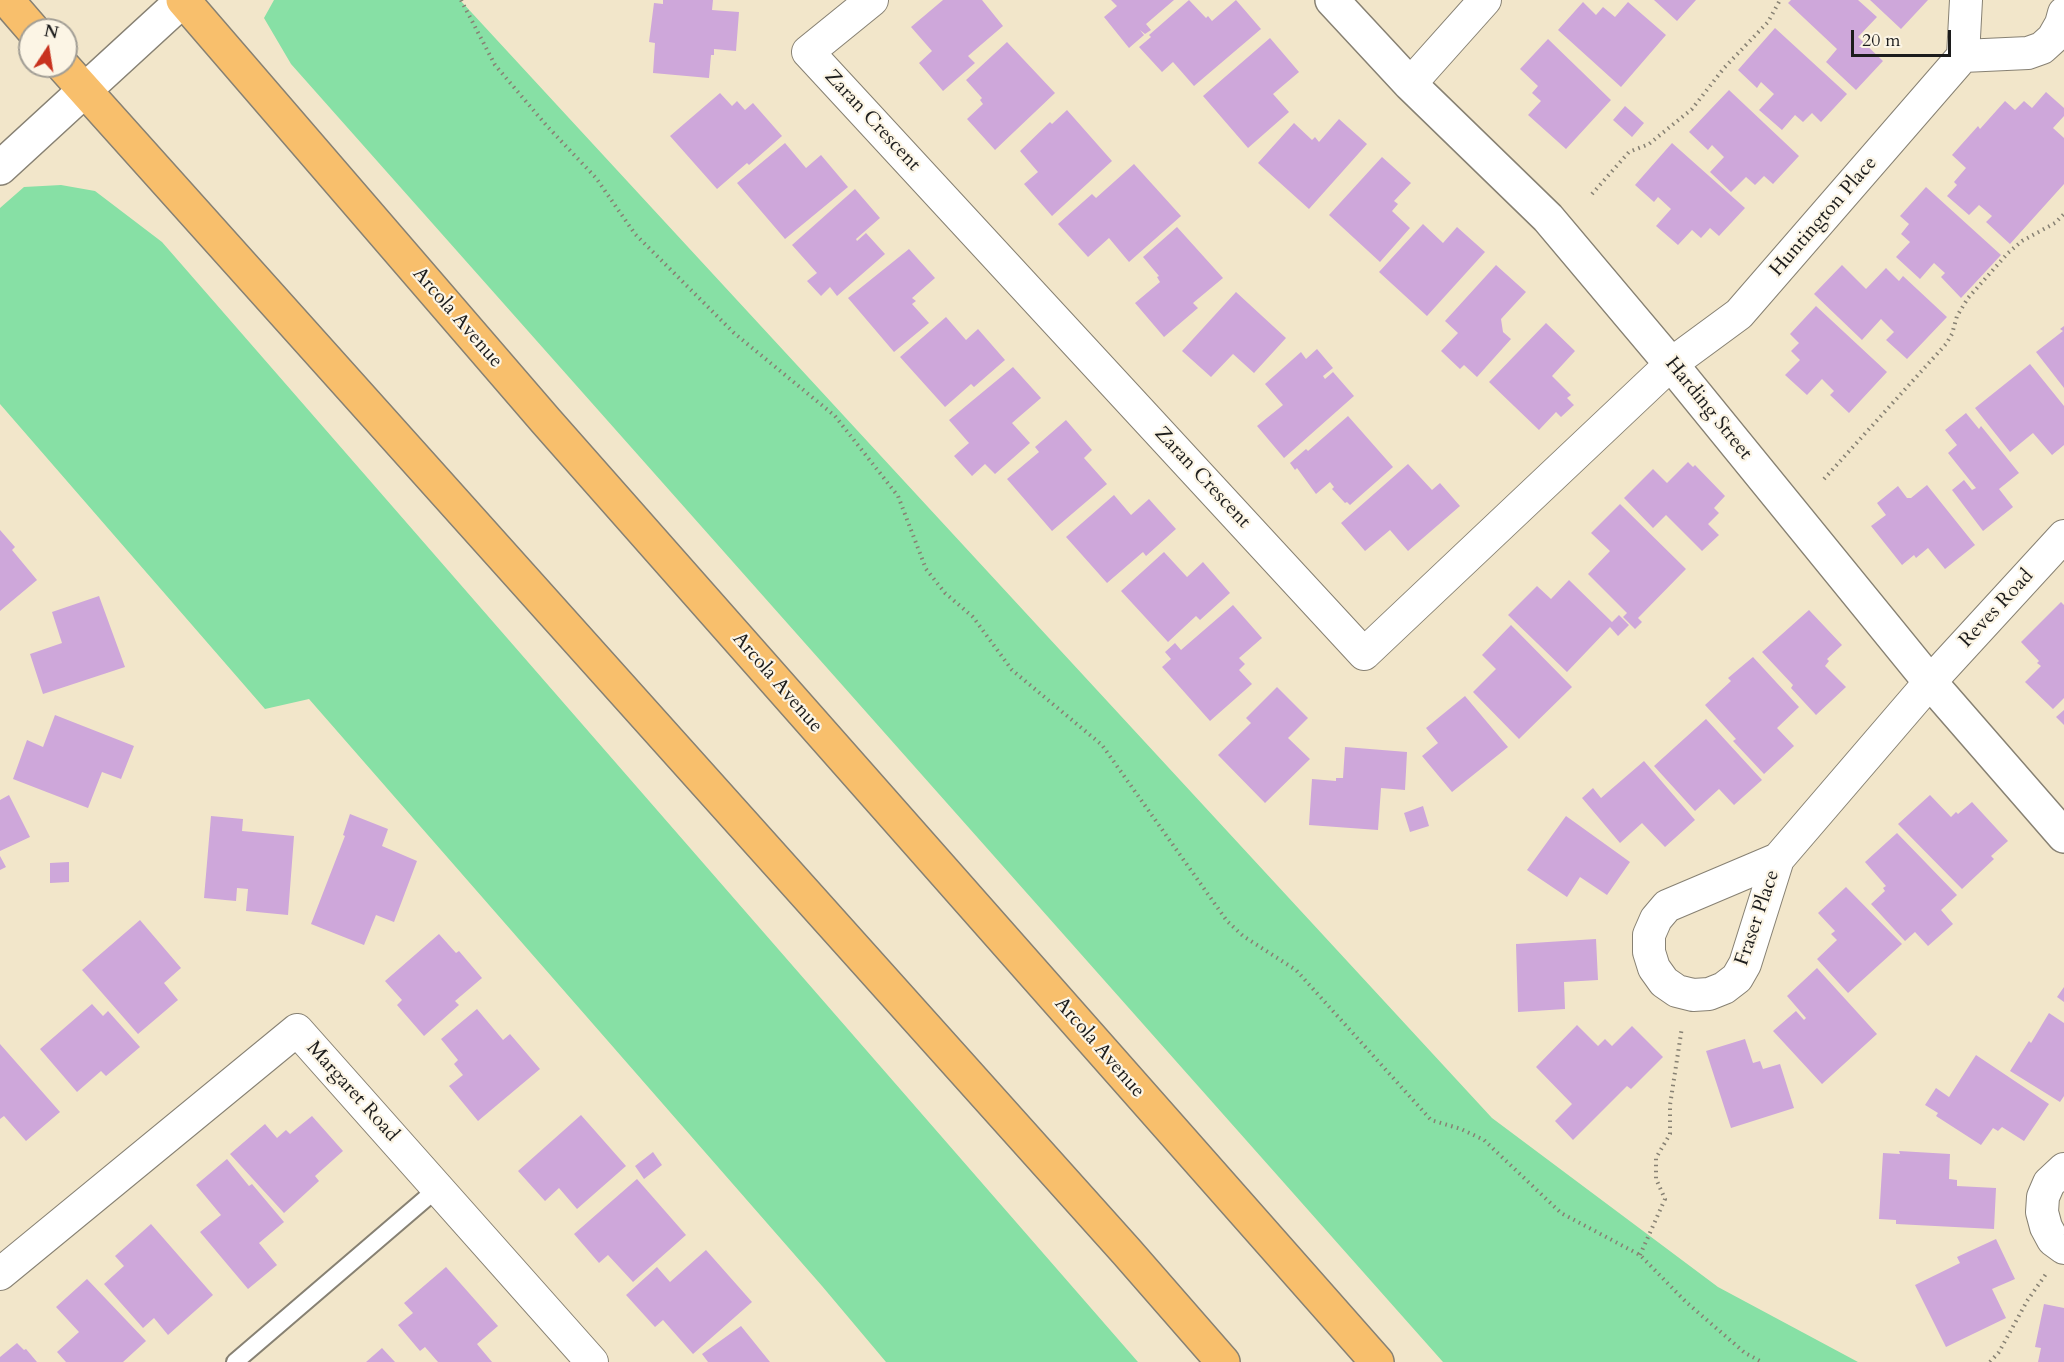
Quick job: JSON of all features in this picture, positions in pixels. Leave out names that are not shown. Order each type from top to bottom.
[{"type":"main road","points":[[7,0],[23,18]]},
{"type":"main road","name":"Arcola Avenue","points":[[183,0],[546,421],[1377,1362]]},
{"type":"main road","points":[[73,78],[1223,1362]]},
{"type":"street","points":[[0,168],[183,0]]},
{"type":"street","name":"Zaran Crescent","points":[[872,0],[808,52],[1364,654],[1671,364]]},
{"type":"street","name":"Harding Street","points":[[1332,0],[1410,84],[1548,218],[1671,364],[1930,682],[2064,836]]},
{"type":"street","points":[[1410,84],[1485,0]]},
{"type":"street","points":[[1966,0],[1964,56],[2028,53],[2042,48],[2054,38],[2064,13]]},
{"type":"street","name":"Huntington Place","points":[[1671,364],[1739,314],[1964,56]]},
{"type":"street","name":"Reves Road","points":[[1930,682],[2064,536]]},
{"type":"street","name":"Fraser Place","points":[[1778,859],[1667,906],[1656,919],[1649,935],[1649,952],[1654,968],[1664,982],[1677,991],[1693,995],[1717,991],[1737,978],[1745,964],[1778,859],[1930,682]]},
{"type":"street","name":"Margaret Road","points":[[0,1274],[297,1029],[592,1362]]},
{"type":"street","points":[[2056,1259],[2053,1240],[2042,1212],[2043,1197],[2049,1183],[2064,1169]]},
{"type":"lane","points":[[235,1362],[438,1188]]},
{"type":"path","points":[[461,0],[495,65],[546,125],[596,178],[635,234],[734,333],[835,416],[898,496],[926,569],[945,594],[973,617],[1012,670],[1102,746],[1227,921],[1243,936],[1296,970],[1431,1120],[1461,1129],[1484,1140],[1561,1213],[1640,1255],[1686,1302],[1744,1353],[1762,1362]]},
{"type":"path","points":[[1592,194],[1629,152],[1648,144],[1692,109],[1724,68],[1768,22],[1780,0]]},
{"type":"path","points":[[1824,479],[1946,344],[1952,334],[1956,316],[1968,298],[2008,253],[2022,241],[2055,223],[2064,213]]},
{"type":"path","points":[[1640,1255],[1665,1199],[1656,1179],[1656,1158],[1670,1134],[1670,1105],[1683,1024],[1693,995]]},
{"type":"path","points":[[1990,1362],[1999,1352],[2027,1301],[2056,1259]]},
{"type":"green space","points":[[274,0],[460,0],[1492,1118],[1718,1287],[1858,1362],[1443,1362],[291,64],[264,18]]},
{"type":"green space","points":[[61,185],[95,191],[162,242],[1138,1362],[886,1362],[309,699],[265,709],[0,404],[0,208],[24,187]]},
{"type":"building","points":[[663,0],[713,0],[712,10],[739,12],[736,51],[714,49],[714,55],[711,55],[709,78],[653,73],[655,43],[649,42],[654,3],[663,4]]},
{"type":"building","points":[[943,0],[982,0],[1003,26],[968,56],[975,63],[943,91],[919,63],[932,51],[911,27]]},
{"type":"building","points":[[1111,0],[1174,0],[1146,24],[1151,30],[1145,34],[1140,30],[1144,35],[1129,48],[1104,17],[1117,6]]},
{"type":"building","points":[[1189,0],[1206,18],[1208,16],[1212,21],[1236,0],[1261,29],[1194,86],[1173,62],[1162,72],[1139,47],[1151,37],[1149,35]]},
{"type":"building","points":[[1654,0],[1696,0],[1677,21]]},
{"type":"building","points":[[1791,0],[1858,0],[1877,17],[1858,37],[1883,61],[1856,90],[1826,62],[1837,49],[1788,3]]},
{"type":"building","points":[[1870,0],[1928,0],[1901,29]]},
{"type":"building","points":[[1583,2],[1596,15],[1603,7],[1615,17],[1628,2],[1666,35],[1621,87],[1558,30]]},
{"type":"building","points":[[1775,28],[1847,94],[1821,122],[1812,113],[1803,122],[1795,115],[1782,130],[1759,110],[1774,94],[1761,82],[1757,88],[1738,70]]},
{"type":"building","points":[[1270,38],[1299,72],[1273,94],[1289,112],[1248,148],[1203,96]]},
{"type":"building","points":[[1548,39],[1611,100],[1566,149],[1528,115],[1541,101],[1532,93],[1538,86],[1520,69]]},
{"type":"building","points":[[1007,42],[1055,93],[995,150],[967,119],[983,104],[980,100],[982,98],[966,80]]},
{"type":"building","points":[[1729,90],[1799,156],[1773,184],[1764,176],[1755,185],[1746,177],[1731,192],[1710,172],[1724,157],[1712,145],[1708,150],[1689,132]]},
{"type":"building","points":[[2046,92],[2064,108],[2064,116],[2053,128],[2064,138],[2064,184],[2010,244],[1986,222],[1992,216],[1979,205],[1969,215],[1947,196],[1957,185],[1954,182],[1966,168],[1952,155],[2005,101],[2015,110],[2024,101],[2032,108]]},
{"type":"building","points":[[720,93],[732,106],[737,101],[745,110],[753,103],[782,136],[717,189],[670,136]]},
{"type":"building","points":[[1625,106],[1644,123],[1632,137],[1613,120]]},
{"type":"building","points":[[1067,110],[1112,161],[1052,216],[1024,184],[1038,172],[1020,151],[1050,122],[1052,124]]},
{"type":"building","points":[[1339,119],[1367,144],[1309,209],[1258,163],[1294,123],[1312,140],[1315,137],[1319,142]]},
{"type":"building","points":[[785,143],[806,168],[821,155],[848,187],[785,239],[737,183]]},
{"type":"building","points":[[1672,143],[1745,208],[1719,236],[1710,228],[1701,238],[1692,230],[1678,245],[1656,226],[1671,209],[1658,197],[1654,202],[1635,185]]},
{"type":"building","points":[[1382,157],[1411,183],[1394,201],[1398,204],[1392,211],[1410,228],[1380,262],[1329,215]]},
{"type":"building","points":[[1134,164],[1181,216],[1129,262],[1109,238],[1088,257],[1058,224],[1092,194],[1096,198]]},
{"type":"building","points":[[1926,187],[2001,255],[1961,298],[1941,277],[1945,273],[1934,263],[1920,279],[1896,257],[1910,242],[1901,234],[1909,224],[1900,216]]},
{"type":"building","points":[[855,189],[880,218],[856,239],[857,241],[866,233],[885,254],[837,296],[830,287],[821,296],[807,281],[817,273],[792,245]]},
{"type":"building","points":[[1423,224],[1443,243],[1457,227],[1485,252],[1427,316],[1379,272]]},
{"type":"building","points":[[1177,227],[1223,278],[1193,303],[1198,308],[1164,337],[1135,303],[1160,282],[1157,277],[1159,276],[1143,257]]},
{"type":"building","points":[[909,249],[935,278],[912,298],[916,301],[912,304],[929,323],[894,352],[848,298]]},
{"type":"building","points":[[1496,265],[1526,292],[1501,319],[1503,332],[1511,339],[1477,377],[1464,365],[1460,369],[1441,351],[1458,333],[1445,321]]},
{"type":"building","points":[[1842,265],[1866,289],[1886,268],[1899,281],[1903,276],[1947,317],[1907,359],[1886,340],[1894,332],[1881,319],[1862,340],[1814,294]]},
{"type":"building","points":[[1236,292],[1286,338],[1254,373],[1233,354],[1211,377],[1182,351]]},
{"type":"building","points":[[1816,306],[1887,372],[1849,413],[1830,395],[1834,391],[1822,379],[1807,395],[1785,375],[1800,360],[1791,351],[1799,343],[1790,334]]},
{"type":"building","points":[[946,317],[966,340],[978,329],[1005,360],[974,387],[971,384],[945,407],[900,357]]},
{"type":"building","points":[[1546,323],[1575,351],[1552,376],[1571,395],[1567,398],[1574,405],[1561,417],[1556,412],[1539,430],[1489,382]]},
{"type":"building","points":[[2064,326],[2064,388],[2036,352],[2063,331],[2060,329]]},
{"type":"building","points":[[1317,349],[1333,368],[1323,376],[1325,379],[1333,372],[1354,396],[1284,458],[1257,426],[1283,405],[1265,384],[1301,352],[1306,359]]},
{"type":"building","points":[[2030,364],[2064,406],[2064,445],[2052,455],[2033,433],[2010,452],[1975,408]]},
{"type":"building","points":[[1013,367],[1041,398],[1012,423],[1030,443],[995,474],[985,464],[972,476],[954,456],[969,443],[949,420]]},
{"type":"building","points":[[1966,413],[1979,429],[1981,426],[2019,473],[1999,489],[2013,507],[1983,531],[1952,490],[1964,480],[1972,490],[1976,488],[1948,453],[1957,445],[1945,430]]},
{"type":"building","points":[[1348,416],[1393,467],[1350,505],[1345,503],[1332,489],[1334,487],[1330,482],[1316,494],[1297,468],[1295,470],[1290,463],[1306,449],[1308,451]]},
{"type":"building","points":[[1066,420],[1092,450],[1084,458],[1107,484],[1052,531],[1007,479],[1039,452],[1035,447]]},
{"type":"building","points":[[1688,462],[1693,467],[1695,465],[1725,496],[1714,508],[1719,513],[1708,524],[1719,535],[1702,551],[1666,515],[1653,528],[1624,498],[1653,469],[1667,483]]},
{"type":"building","points":[[1408,464],[1432,490],[1440,483],[1460,506],[1408,551],[1390,530],[1365,551],[1341,523]]},
{"type":"building","points":[[1927,485],[1975,545],[1945,569],[1928,548],[1916,558],[1914,555],[1902,565],[1871,526],[1886,515],[1877,503],[1898,486],[1907,498],[1911,498]]},
{"type":"building","points":[[1114,495],[1131,515],[1149,499],[1176,529],[1146,556],[1143,552],[1107,583],[1066,537]]},
{"type":"building","points":[[1620,504],[1686,569],[1638,618],[1642,622],[1635,629],[1623,617],[1627,613],[1588,574],[1610,551],[1591,533]]},
{"type":"building","points":[[0,530],[15,547],[12,550],[37,580],[0,611]]},
{"type":"building","points":[[1164,552],[1187,577],[1203,562],[1230,593],[1200,620],[1196,616],[1168,642],[1121,591]]},
{"type":"building","points":[[1569,580],[1612,622],[1619,615],[1629,625],[1618,636],[1610,627],[1567,672],[1508,615],[1537,586],[1551,599]]},
{"type":"building","points":[[99,596],[125,667],[43,694],[30,654],[62,643],[52,612]]},
{"type":"building","points":[[2061,602],[2064,605],[2064,698],[2053,709],[2025,682],[2041,666],[2021,642]]},
{"type":"building","points":[[1233,605],[1262,638],[1239,658],[1245,664],[1239,670],[1252,684],[1210,721],[1162,667],[1171,659],[1165,652],[1175,643],[1181,650]]},
{"type":"building","points":[[1809,610],[1842,645],[1827,659],[1829,661],[1825,666],[1846,687],[1816,715],[1791,688],[1793,685],[1762,652]]},
{"type":"building","points":[[1511,625],[1572,687],[1519,739],[1473,692],[1496,669],[1482,655]]},
{"type":"building","points":[[1753,657],[1799,707],[1777,728],[1794,746],[1764,774],[1733,741],[1736,739],[1705,705],[1731,681],[1728,678]]},
{"type":"building","points":[[1277,687],[1308,718],[1288,738],[1310,759],[1265,803],[1218,755],[1251,723],[1246,718]]},
{"type":"building","points":[[1465,696],[1508,747],[1452,792],[1422,756],[1438,743],[1426,728]]},
{"type":"building","points":[[2064,710],[2064,725],[2056,717]]},
{"type":"building","points":[[55,715],[134,746],[121,779],[102,772],[88,808],[13,779],[27,740],[43,747]]},
{"type":"building","points":[[1706,719],[1762,780],[1734,805],[1719,789],[1695,811],[1654,766]]},
{"type":"building","points":[[1345,747],[1407,752],[1405,790],[1381,788],[1378,830],[1309,825],[1312,779],[1336,781],[1336,778],[1343,778]]},
{"type":"building","points":[[1644,761],[1695,820],[1665,847],[1642,823],[1620,843],[1582,798],[1593,788],[1601,798]]},
{"type":"building","points":[[9,795],[30,837],[0,851],[0,800]]},
{"type":"building","points":[[1930,795],[1951,817],[1972,802],[2008,841],[1991,856],[1994,859],[1962,889],[1898,824]]},
{"type":"building","points":[[1423,806],[1429,826],[1410,832],[1404,813]]},
{"type":"building","points":[[350,814],[388,829],[382,846],[417,861],[394,922],[376,915],[364,945],[311,924],[345,836],[343,835]]},
{"type":"building","points":[[211,816],[243,819],[242,831],[294,836],[288,915],[246,911],[248,889],[237,888],[236,901],[204,898]]},
{"type":"building","points":[[1566,816],[1630,862],[1607,895],[1580,877],[1567,897],[1527,870]]},
{"type":"building","points":[[1897,833],[1957,895],[1941,910],[1953,924],[1928,946],[1915,932],[1905,941],[1871,904],[1885,891],[1883,888],[1886,886],[1865,862]]},
{"type":"building","points":[[0,856],[6,867],[0,870]]},
{"type":"building","points":[[69,862],[69,882],[50,883],[50,863]]},
{"type":"building","points":[[1846,887],[1902,944],[1848,993],[1817,959],[1837,940],[1831,934],[1835,931],[1818,913]]},
{"type":"building","points":[[140,920],[181,968],[164,983],[178,1000],[138,1034],[82,970]]},
{"type":"building","points":[[439,934],[456,953],[459,951],[482,978],[455,1001],[459,1005],[424,1036],[397,1005],[402,1000],[385,981]]},
{"type":"building","points":[[1596,939],[1598,980],[1564,982],[1565,1009],[1518,1012],[1516,944]]},
{"type":"building","points":[[1817,968],[1877,1034],[1822,1084],[1773,1031],[1796,1011],[1804,1020],[1806,1018],[1787,996]]},
{"type":"building","points":[[2064,987],[2064,1002],[2057,997]]},
{"type":"building","points":[[92,1004],[103,1016],[108,1011],[140,1047],[106,1076],[101,1071],[77,1092],[40,1049]]},
{"type":"building","points":[[477,1009],[503,1040],[510,1034],[540,1069],[478,1121],[449,1086],[463,1075],[454,1064],[458,1060],[441,1039]]},
{"type":"building","points":[[2049,1013],[2064,1023],[2064,1096],[2060,1102],[2010,1071],[2029,1041],[2031,1043]]},
{"type":"building","points":[[1577,1025],[1598,1046],[1605,1039],[1612,1046],[1632,1026],[1663,1057],[1631,1089],[1627,1086],[1573,1140],[1555,1121],[1572,1104],[1536,1067]]},
{"type":"building","points":[[1745,1039],[1753,1063],[1760,1061],[1763,1069],[1780,1064],[1794,1108],[1731,1128],[1706,1051]]},
{"type":"building","points":[[0,1044],[60,1112],[26,1141],[4,1116],[0,1119]]},
{"type":"building","points":[[1976,1055],[2049,1104],[2024,1141],[2002,1127],[1998,1131],[1993,1128],[1981,1145],[1936,1116],[1938,1113],[1925,1105],[1936,1088],[1949,1097]]},
{"type":"building","points":[[581,1115],[626,1166],[577,1209],[559,1188],[545,1201],[518,1171]]},
{"type":"building","points":[[312,1116],[343,1151],[315,1176],[319,1181],[284,1213],[230,1154],[265,1124],[277,1138],[286,1130],[290,1134]]},
{"type":"building","points":[[1899,1151],[1950,1154],[1949,1179],[1957,1180],[1957,1186],[1996,1188],[1994,1229],[1896,1224],[1896,1220],[1879,1219],[1883,1153],[1900,1154]]},
{"type":"building","points":[[653,1152],[662,1165],[644,1179],[635,1166]]},
{"type":"building","points":[[227,1159],[249,1186],[252,1184],[284,1222],[259,1243],[277,1265],[248,1289],[200,1232],[221,1215],[196,1185]]},
{"type":"building","points":[[637,1179],[686,1235],[633,1282],[608,1255],[599,1263],[574,1234]]},
{"type":"building","points":[[151,1224],[213,1295],[168,1335],[154,1318],[143,1328],[104,1284],[124,1266],[115,1256]]},
{"type":"building","points":[[1996,1239],[2015,1279],[1992,1289],[2006,1318],[1946,1347],[1915,1285],[1960,1263],[1957,1257]]},
{"type":"building","points":[[706,1250],[752,1302],[693,1354],[663,1320],[655,1327],[626,1295],[657,1267],[670,1282]]},
{"type":"building","points":[[446,1267],[498,1326],[477,1344],[492,1362],[438,1362],[425,1347],[420,1351],[398,1325],[413,1313],[404,1303]]},
{"type":"building","points":[[87,1279],[146,1341],[123,1362],[66,1362],[57,1352],[79,1332],[56,1307]]},
{"type":"building","points":[[2044,1304],[2064,1308],[2064,1362],[2038,1362],[2041,1348],[2035,1347]]},
{"type":"building","points":[[741,1326],[770,1362],[708,1362],[702,1354]]},
{"type":"building","points":[[17,1343],[24,1350],[26,1349],[37,1362],[0,1362],[0,1357]]},
{"type":"building","points":[[382,1348],[395,1362],[366,1362]]}]
